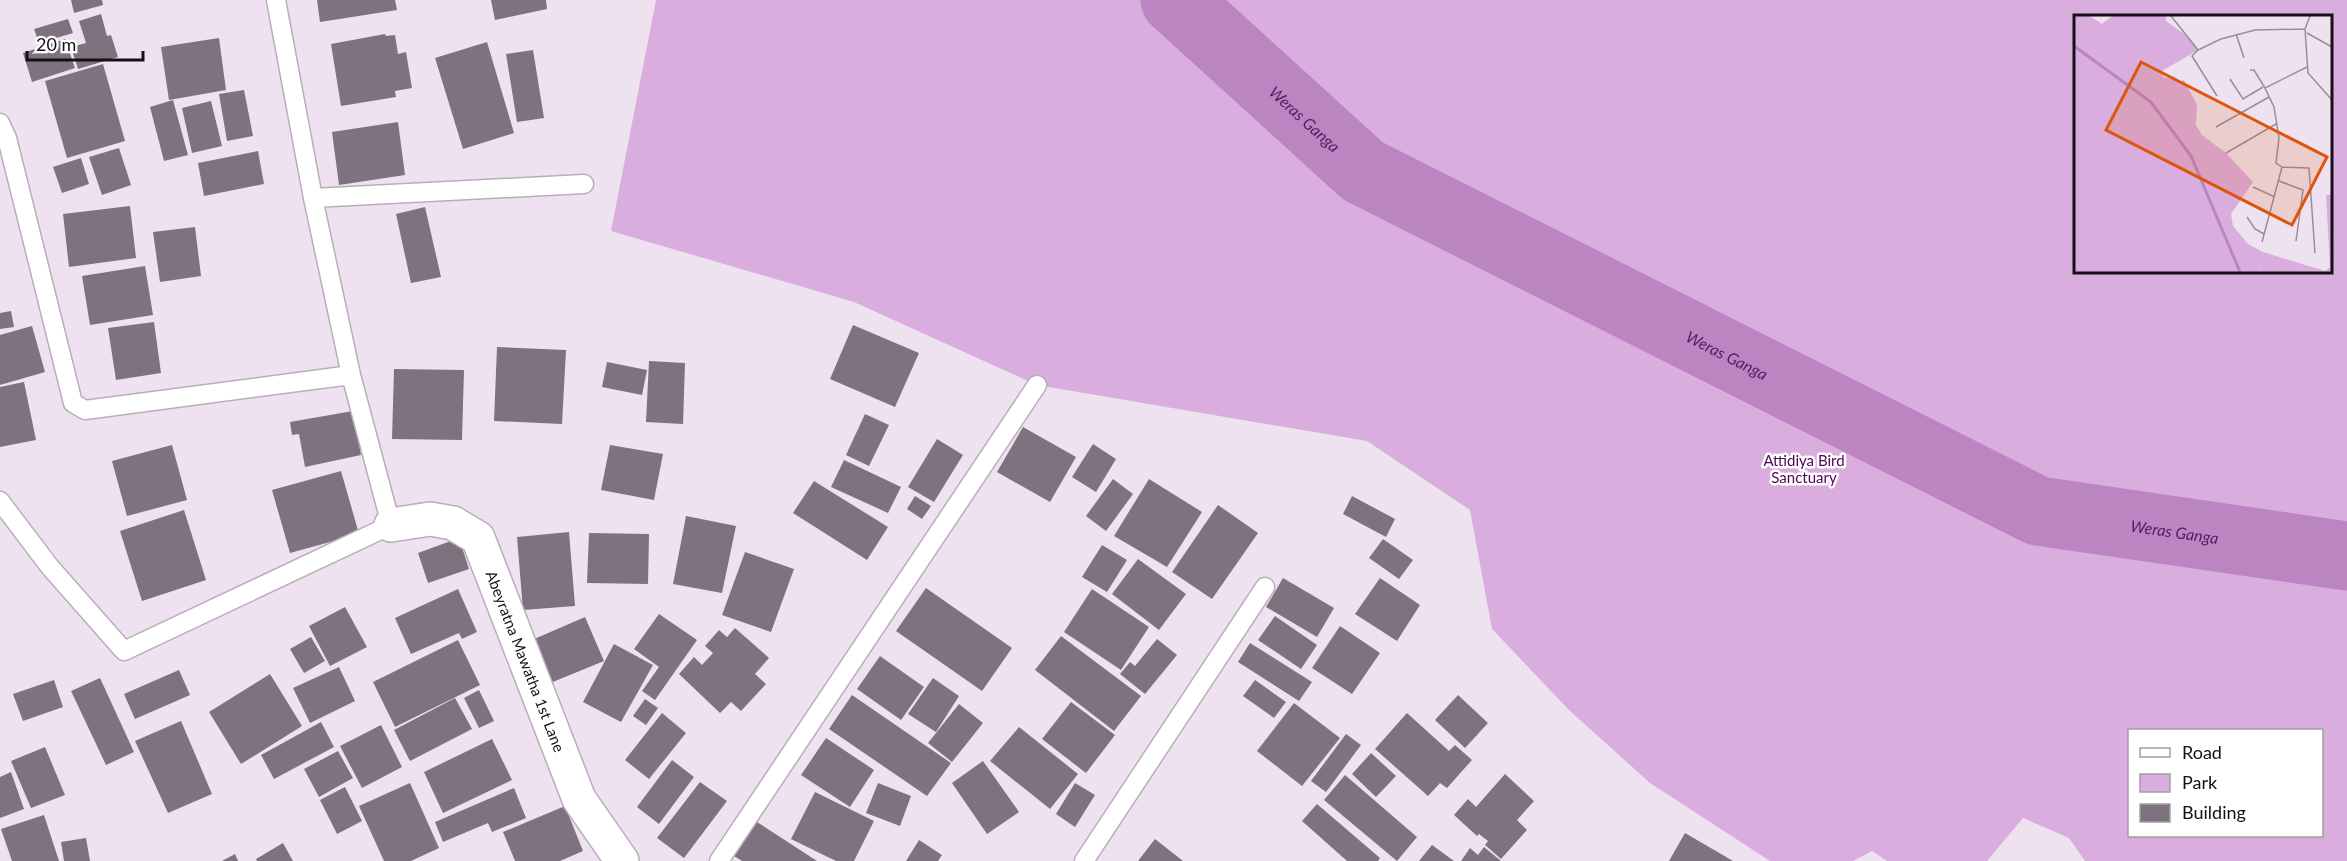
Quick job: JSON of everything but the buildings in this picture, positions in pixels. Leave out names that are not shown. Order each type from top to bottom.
[{"type":"street","name":"Abeyratna Mawatha 1st Lane","points":[[391,525],[430,519],[453,523],[478,538],[579,800],[622,861]]},
{"type":"lane","points":[[0,501],[50,567],[124,651],[391,525],[351,375],[313,198],[276,0]]},
{"type":"lane","points":[[0,123],[7,138],[73,402],[85,410],[351,375]]},
{"type":"lane","points":[[313,198],[584,184]]},
{"type":"lane","points":[[719,861],[1037,385]]},
{"type":"lane","points":[[1084,861],[1265,587]]},
{"type":"green space","name":"Attidiya Bird Sanctuary","points":[[656,0],[2347,0],[2347,861],[2085,861],[2069,838],[2023,818],[1987,861],[1887,861],[1872,851],[1853,861],[1770,861],[1650,783],[1569,710],[1492,629],[1470,510],[1367,441],[1037,385],[854,302],[611,231]]},
{"type":"waterway","name":"Weras Ganga","points":[[1175,0],[1363,171],[2038,511],[2347,556]]}]
